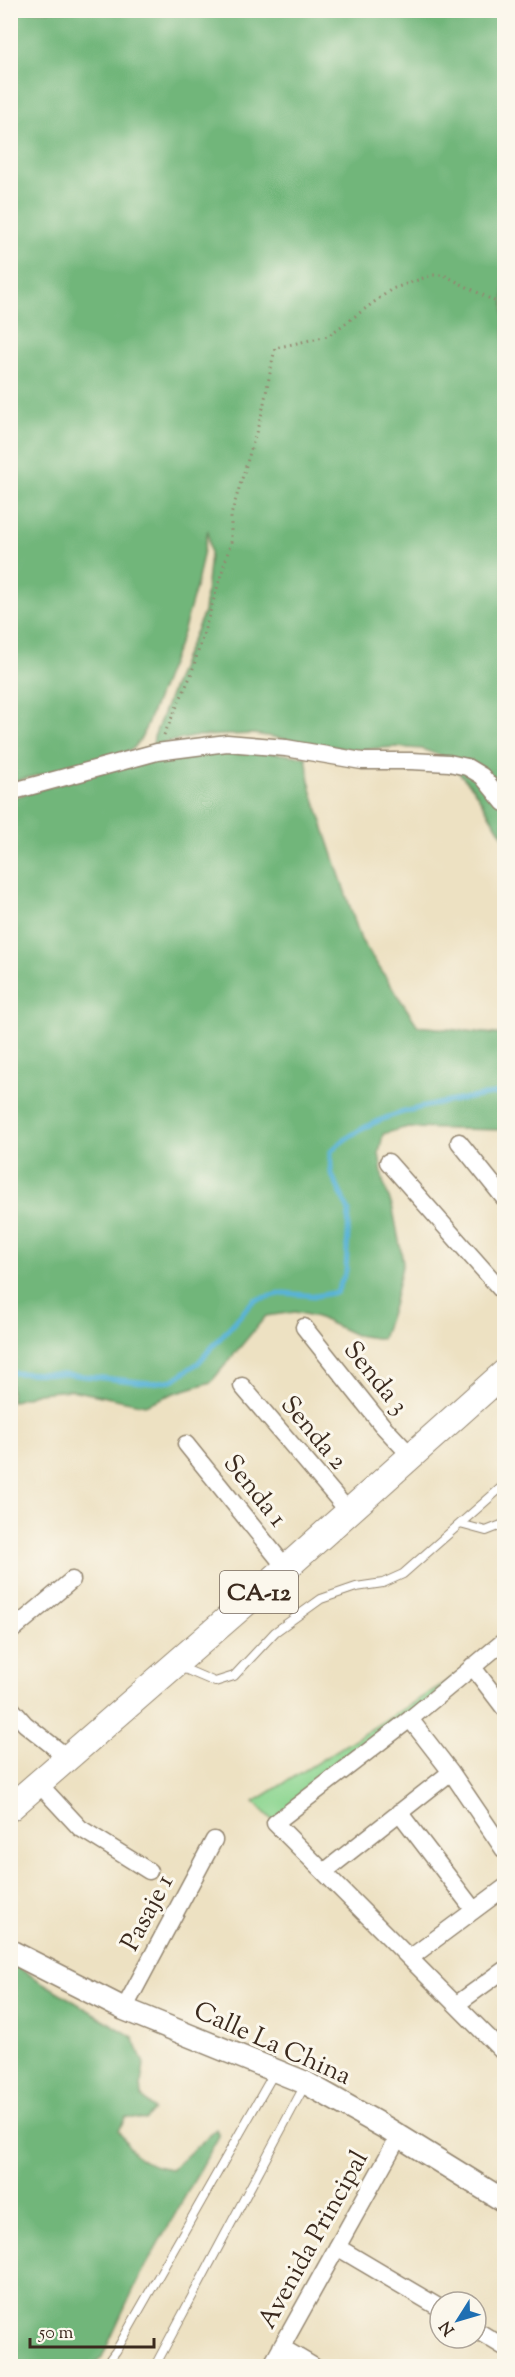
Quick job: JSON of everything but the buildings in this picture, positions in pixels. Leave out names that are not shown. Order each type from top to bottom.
[{"type":"main road","name":"CA-12","points":[[10,1808],[176,1665],[504,1373]]},
{"type":"main road","name":"Calle La China","points":[[10,1951],[124,2009],[306,2083],[399,2136],[504,2201]]},
{"type":"street","points":[[10,792],[157,752],[227,743],[286,748],[362,761],[411,761],[467,767],[482,776],[504,803]]},
{"type":"street","points":[[459,1142],[504,1198]]},
{"type":"street","points":[[388,1162],[504,1293]]},
{"type":"street","name":"Senda 3","points":[[304,1327],[382,1425],[411,1457]]},
{"type":"street","name":"Senda 2","points":[[242,1386],[349,1512]]},
{"type":"street","name":"Senda 1","points":[[186,1444],[286,1568]]},
{"type":"street","points":[[10,1632],[72,1580]]},
{"type":"street","points":[[504,1641],[410,1719],[275,1823],[504,2053]]},
{"type":"street","points":[[472,1666],[504,1708]]},
{"type":"street","points":[[10,1707],[25,1724],[68,1758]]},
{"type":"street","points":[[410,1719],[451,1772],[504,1850]]},
{"type":"street","points":[[324,1872],[451,1772]]},
{"type":"street","points":[[39,1784],[80,1828],[149,1871]]},
{"type":"street","points":[[399,1812],[473,1909]]},
{"type":"street","name":"Pasaje 1","points":[[124,2009],[213,1840]]},
{"type":"street","points":[[410,1958],[504,1888]]},
{"type":"street","points":[[457,2004],[504,1970]]},
{"type":"street","name":"Avenida Principal","points":[[271,2367],[399,2136]]},
{"type":"street","points":[[337,2247],[428,2301]]},
{"type":"street","points":[[488,2337],[504,2347]]},
{"type":"street","points":[[281,2348],[313,2367]]},
{"type":"lane","points":[[176,1665],[215,1682],[234,1676],[275,1632],[321,1599],[356,1587],[383,1583],[403,1574],[504,1485]]},
{"type":"lane","points":[[460,1524],[486,1531],[504,1524]]},
{"type":"lane","points":[[105,2367],[276,2070]]},
{"type":"lane","points":[[155,2367],[306,2083]]},
{"type":"path","points":[[157,752],[191,675],[231,542],[231,515],[262,413],[275,348],[328,336],[392,289],[432,275],[444,275],[504,306]]},
{"type":"green space","points":[[11,11],[504,11],[504,838],[473,788],[444,757],[422,749],[395,747],[355,750],[254,734],[198,736],[153,745],[182,663],[204,612],[210,554],[208,530],[197,584],[182,636],[142,737],[134,748],[120,755],[11,782]]},
{"type":"green space","points":[[208,750],[249,750],[306,757],[311,789],[361,940],[418,1026],[504,1035],[504,1130],[404,1128],[383,1134],[379,1153],[383,1181],[393,1209],[403,1262],[393,1306],[382,1339],[355,1335],[317,1317],[295,1312],[266,1316],[211,1382],[145,1405],[71,1390],[38,1393],[11,1402],[11,798],[155,755]]},
{"type":"green space","points":[[472,1666],[275,1823],[254,1802]]},
{"type":"green space","points":[[10,1963],[133,2037],[144,2064],[141,2083],[142,2096],[154,2110],[145,2120],[126,2117],[119,2130],[139,2158],[152,2165],[171,2169],[216,2130],[219,2136],[137,2282],[102,2357],[94,2366],[11,2366]]},
{"type":"waterway","points":[[10,1373],[65,1374],[151,1383],[173,1380],[198,1363],[254,1300],[284,1293],[316,1296],[337,1292],[346,1271],[349,1211],[331,1173],[331,1151],[369,1125],[390,1116],[435,1104],[504,1092]]}]
